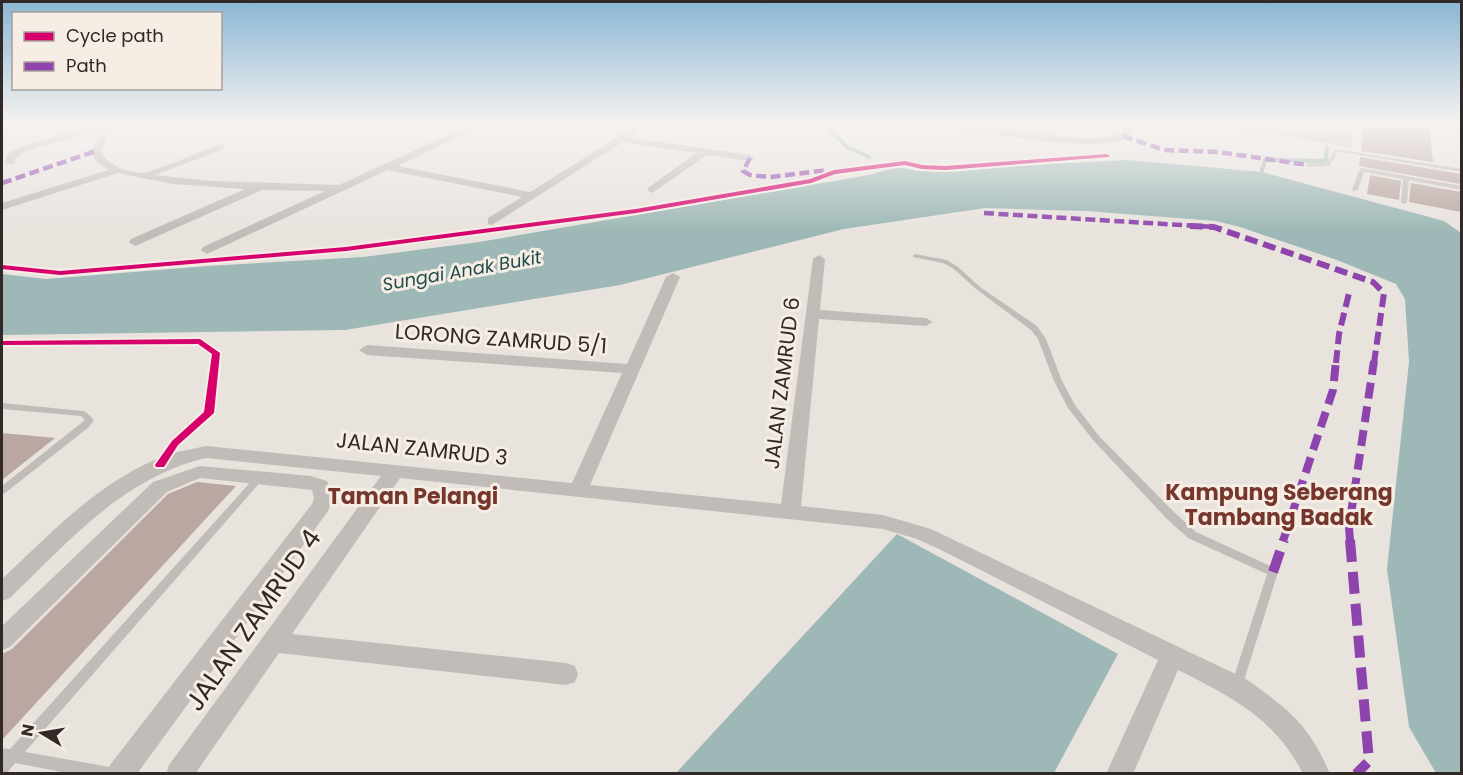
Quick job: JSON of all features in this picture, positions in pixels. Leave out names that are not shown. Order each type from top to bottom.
[{"type":"street","points":[[9,163],[11,159]]},
{"type":"street","points":[[99,159],[118,170],[141,177],[260,187],[344,188]]},
{"type":"street","points":[[141,177],[189,159]]},
{"type":"street","points":[[207,250],[405,159]]},
{"type":"street","points":[[492,221],[590,159]]},
{"type":"street","points":[[652,190],[694,159]]},
{"type":"street","points":[[388,167],[532,196]]},
{"type":"street","points":[[2,207],[118,170]]},
{"type":"street","points":[[135,242],[260,187]]},
{"type":"street","name":"JALAN ZAMRUD 6","points":[[790,512],[819,259]]},
{"type":"street","points":[[579,489],[673,277]]},
{"type":"street","points":[[814,314],[926,322]]},
{"type":"street","name":"LORONG ZAMRUD 5/1","points":[[367,350],[631,369]]},
{"type":"street","name":"JALAN ZAMRUD 3","points":[[2,591],[108,495],[160,465],[192,453],[206,452],[579,489],[883,522],[924,534],[946,544],[1237,687],[1281,719],[1303,746],[1317,774]]},
{"type":"street","name":"JALAN ZAMRUD 4","points":[[180,774],[395,471]]},
{"type":"street","points":[[2,640],[160,487],[200,472],[261,477],[320,486],[324,498],[314,516],[120,774]]},
{"type":"street","points":[[272,642],[566,674]]},
{"type":"street","points":[[1120,773],[1172,656]]},
{"type":"lane","points":[[1308,165],[1327,165],[1331,159]]},
{"type":"lane","points":[[1390,159],[1461,171]]},
{"type":"lane","points":[[1355,190],[1360,171],[1461,188]]},
{"type":"lane","points":[[1404,202],[1406,178]]},
{"type":"lane","points":[[915,256],[945,261],[1034,328],[1042,339],[1058,381],[1071,406],[1096,438],[1192,535],[1273,572],[1237,687]]},
{"type":"lane","points":[[2,406],[83,414],[90,420],[87,425],[2,491]]},
{"type":"lane","points":[[2,768],[7,755],[261,477]]},
{"type":"lane","points":[[7,755],[110,774]]},
{"type":"water","name":"Sungai Anak Bukit","points":[[1128,160],[1262,172],[1444,221],[1461,233],[1461,773],[1436,773],[1409,727],[1387,569],[1409,362],[1405,299],[1396,284],[1337,260],[1240,227],[1216,221],[1086,211],[985,208],[844,229],[620,285],[345,330],[2,335],[2,274],[46,279],[363,257],[479,242],[869,175],[897,167],[919,171],[954,172],[1012,166]]},
{"type":"water","points":[[897,534],[1118,654],[1054,773],[676,773]]},
{"type":"building","points":[[1360,159],[1373,159],[1461,174],[1461,184],[1359,166]]},
{"type":"building","points":[[1414,159],[1433,159],[1433,162]]},
{"type":"building","points":[[1370,175],[1401,181],[1399,200],[1367,194]]},
{"type":"building","points":[[1411,183],[1461,192],[1461,212],[1409,202]]},
{"type":"building","points":[[2,433],[55,438],[2,480]]},
{"type":"building","points":[[197,482],[236,486],[2,740],[2,654],[12,649],[168,494]]},
{"type":"waterway","points":[[1260,177],[1265,160],[1326,159]]},
{"type":"marked path","points":[[2,183],[72,159]]},
{"type":"marked path","points":[[749,159],[743,171],[759,177],[827,170]]},
{"type":"marked path","points":[[1268,159],[1308,165]]},
{"type":"marked path","points":[[984,213],[1214,227],[1362,277],[1373,282],[1384,293],[1349,527],[1369,761],[1356,774]]},
{"type":"marked path","points":[[1273,572],[1333,390],[1339,334],[1350,289]]},
{"type":"cycle path","points":[[2,267],[60,273],[346,249],[636,211],[811,181],[834,172],[905,163],[922,167],[945,168],[1064,159]]},
{"type":"cycle path","points":[[2,343],[200,341],[216,353],[209,413],[175,443],[160,465]]},
{"type":"district","name":"Taman Pelangi","points":[[413,496]]},
{"type":"district","name":"Kampung Seberang Tambang Badak","points":[[1279,504]]}]
